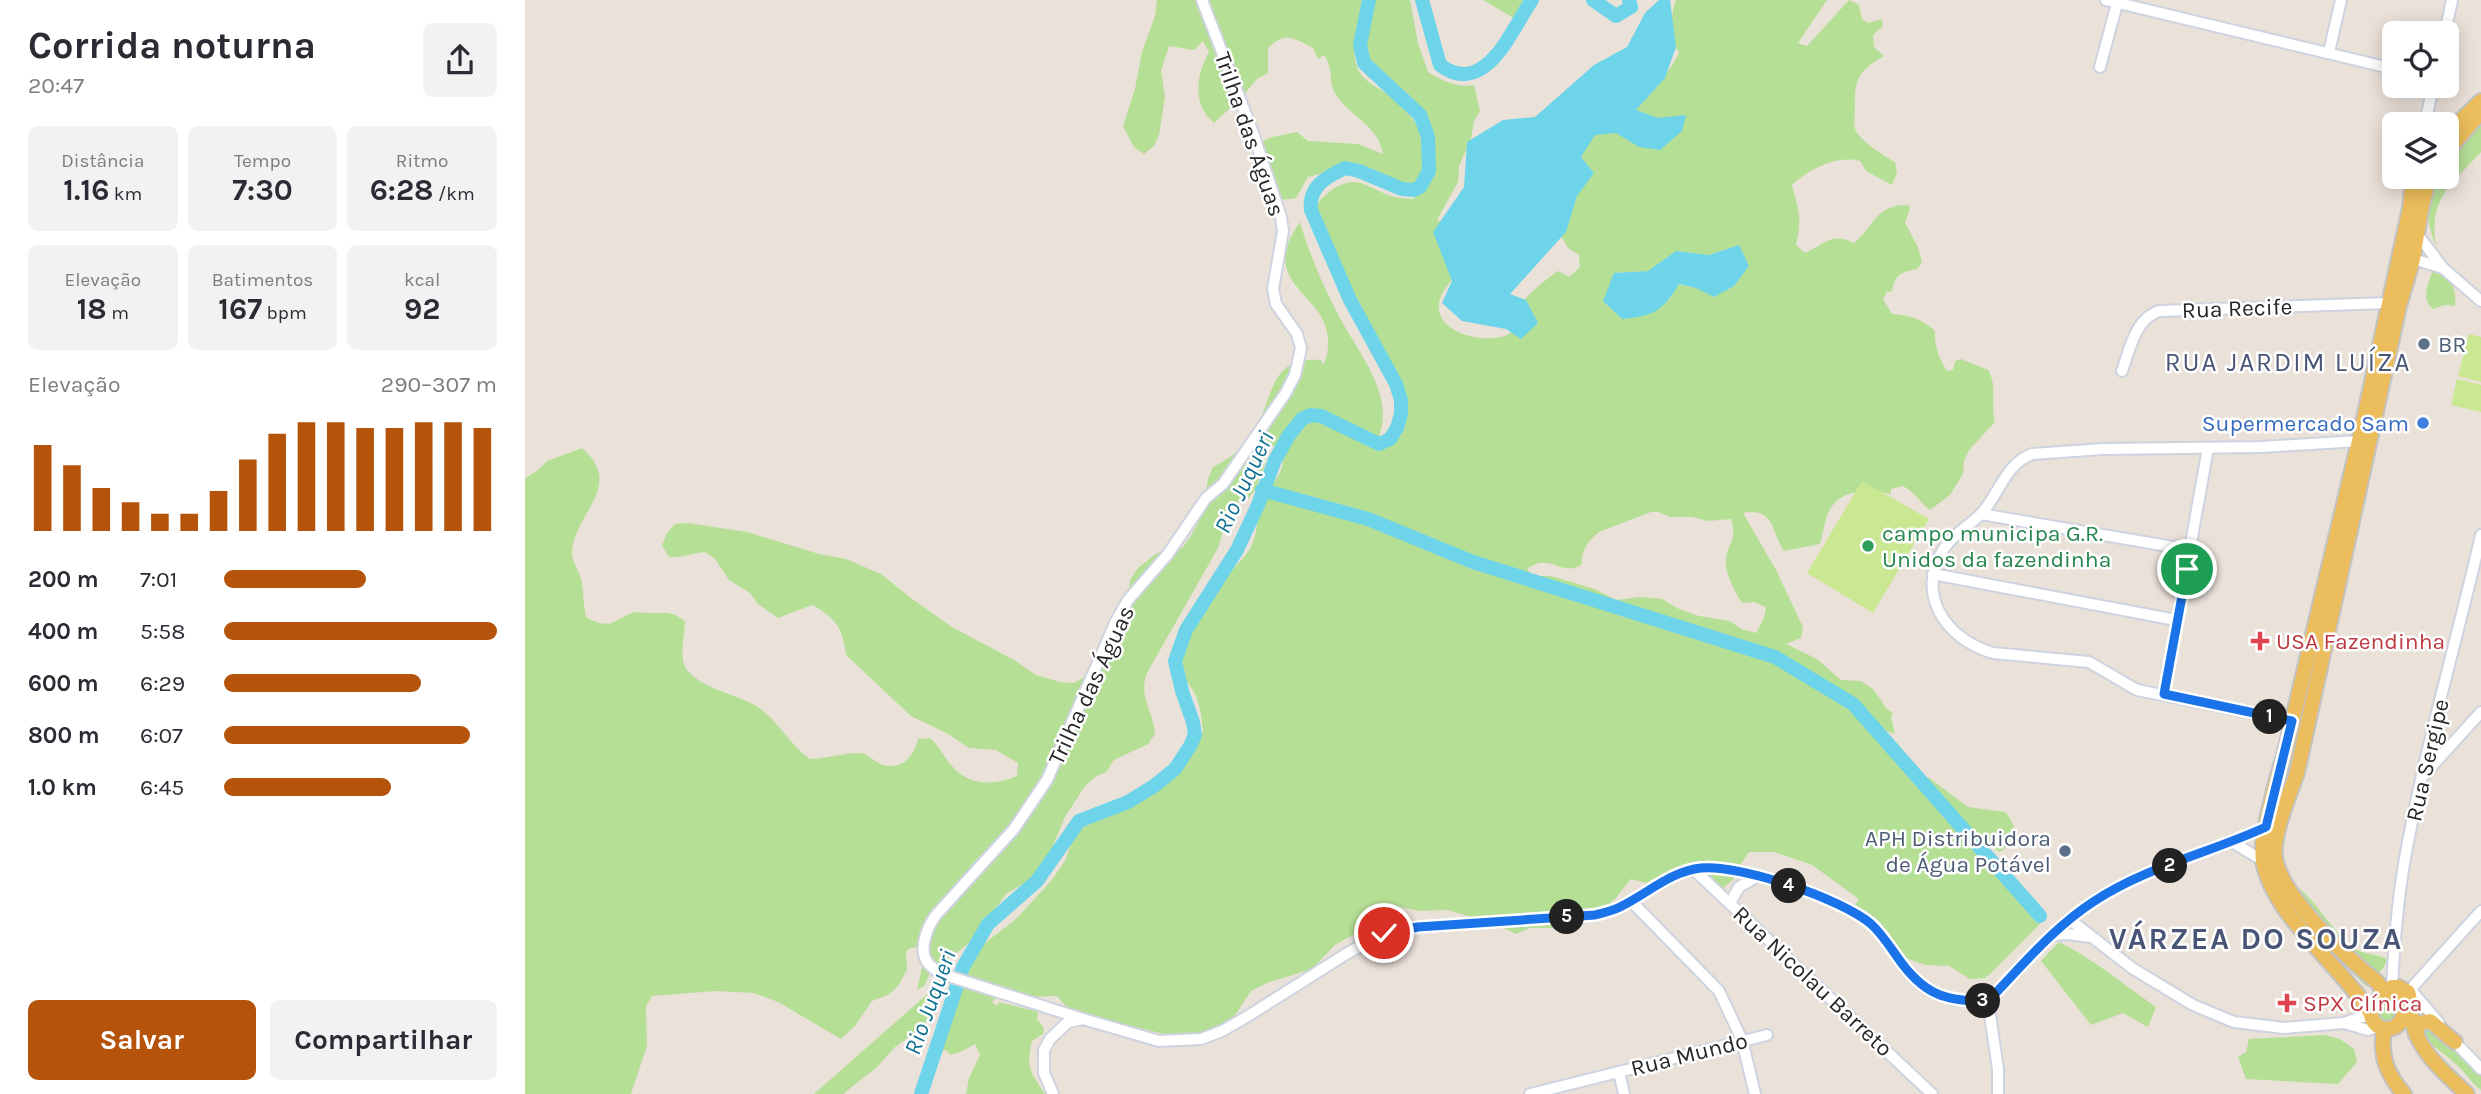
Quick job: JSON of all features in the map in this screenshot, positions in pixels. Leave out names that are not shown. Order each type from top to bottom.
[{"type":"main road","points":[[2459,122],[2481,101]]},
{"type":"main road","points":[[2459,137],[2481,112]]},
{"type":"main road","points":[[2408,1001],[2400,1003],[2387,994],[2324,933],[2281,874],[2275,856],[2279,829],[2302,750],[2399,306],[2413,258],[2403,252],[2408,234],[2412,231],[2413,189]]},
{"type":"main road","points":[[2408,1001],[2393,1028],[2376,1022],[2360,996],[2305,935],[2278,896],[2262,860],[2266,827],[2359,441],[2388,303],[2426,189]]},
{"type":"main road","points":[[2404,1094],[2390,1077],[2385,1065],[2373,1005],[2399,987],[2408,1001],[2416,1034],[2429,1057],[2467,1094]]},
{"type":"main road","points":[[2416,1034],[2419,1024],[2430,1021],[2455,1042]]},
{"type":"street","name":"Trilha das Águas","points":[[1083,1019],[939,973],[924,955],[925,935],[930,923],[998,848],[1028,810],[1047,780],[1116,621],[1128,600],[1168,554],[1206,498],[1223,484],[1285,394],[1299,361],[1301,348],[1297,334],[1276,304],[1273,289],[1283,231],[1281,217],[1253,133],[1202,0]]},
{"type":"street","points":[[2106,0],[2382,66]]},
{"type":"street","points":[[2329,52],[2341,0]]},
{"type":"street","points":[[2448,21],[2452,0]]},
{"type":"street","points":[[2100,67],[2118,1]]},
{"type":"street","points":[[2412,231],[2443,268],[2481,301]]},
{"type":"street","points":[[2413,258],[2443,268]]},
{"type":"street","name":"Rua Recife","points":[[2122,371],[2141,324],[2147,317],[2159,311],[2388,303]]},
{"type":"street","points":[[2292,721],[2137,690],[2089,662],[1993,653],[1971,645],[1955,633],[1939,611],[1932,595],[1933,574],[1938,559],[1953,537],[1981,514],[2013,466],[2032,454],[2103,449],[2208,448],[2359,441]]},
{"type":"street","points":[[2164,694],[2208,448]]},
{"type":"street","points":[[1981,514],[2191,550]]},
{"type":"street","name":"Rua Sergipe","points":[[2387,994],[2400,888],[2422,777],[2481,535]]},
{"type":"street","points":[[1933,574],[2176,620]]},
{"type":"street","points":[[2422,777],[2481,712]]},
{"type":"street","points":[[1053,1094],[1044,1073],[1044,1050],[1059,1029],[1068,1022],[1083,1019],[1159,1041],[1201,1039],[1248,1016],[1384,933],[1418,927],[1595,915],[1620,907],[1663,882],[1693,869],[1717,867],[1758,876],[1812,894],[1861,917],[1879,932],[1903,966],[1928,990],[1953,1000],[1988,1001],[2070,919],[2111,891],[2266,827]]},
{"type":"street","points":[[2232,842],[2262,860]]},
{"type":"street","name":"Rua Nicolau Barreto","points":[[1693,869],[1932,1094]]},
{"type":"street","points":[[1730,904],[1739,887],[1758,876]]},
{"type":"street","points":[[1631,901],[1719,991],[1742,1040],[1755,1094]]},
{"type":"street","points":[[2481,911],[2408,1001],[2481,1069]]},
{"type":"street","points":[[2070,919],[2132,968],[2193,1005],[2234,1023],[2284,1028],[2344,1023],[2361,1017],[2376,1022]]},
{"type":"street","points":[[2053,935],[2091,937]]},
{"type":"street","points":[[1988,1001],[1998,1069],[1998,1094]]},
{"type":"street","name":"Rua Mundo","points":[[1530,1094],[1767,1035]]},
{"type":"street","points":[[1619,1072],[1624,1094]]},
{"type":"green space","points":[[1157,0],[1410,0],[1418,43],[1428,72],[1450,83],[1474,85],[1480,111],[1459,166],[1458,182],[1437,220],[1452,217],[1460,271],[1444,290],[1439,303],[1440,314],[1453,329],[1475,337],[1487,338],[1512,332],[1525,300],[1549,277],[1558,271],[1569,277],[1580,267],[1579,255],[1568,248],[1562,238],[1568,214],[1562,157],[1645,95],[1672,66],[1679,52],[1671,39],[1676,0],[1827,0],[1798,43],[1807,46],[1849,0],[1859,5],[1862,19],[1868,23],[1882,19],[1883,26],[1873,35],[1874,47],[1884,56],[1859,77],[1855,91],[1855,126],[1856,131],[1868,144],[1895,162],[1897,173],[1892,185],[1866,171],[1860,161],[1842,160],[1824,165],[1799,179],[1792,185],[1799,215],[1796,245],[1805,253],[1834,239],[1854,243],[1882,212],[1908,205],[1910,208],[1905,223],[1918,247],[1922,262],[1917,269],[1900,275],[1892,291],[1887,292],[1883,299],[1892,314],[1915,318],[1935,331],[1938,352],[1947,371],[1953,370],[1955,361],[1961,359],[1988,370],[1993,382],[1995,422],[1969,450],[1964,461],[1963,474],[1950,495],[1930,510],[1903,486],[1891,489],[1891,494],[1863,491],[1845,495],[1827,516],[1820,544],[1784,551],[1767,517],[1753,512],[1743,513],[1776,570],[1803,627],[1801,638],[1786,644],[1817,659],[1841,680],[1861,681],[1873,689],[1893,713],[1891,717],[1895,734],[1884,730],[1878,741],[1922,792],[1927,790],[1928,777],[1968,807],[2005,812],[2012,823],[2013,838],[2000,852],[1957,826],[1954,828],[2040,924],[1988,976],[1986,975],[1986,978],[1970,979],[1949,966],[1925,965],[1901,956],[1852,909],[1859,899],[1812,865],[1774,852],[1749,852],[1733,876],[1736,877],[1722,889],[1708,876],[1686,873],[1653,885],[1631,879],[1603,909],[1592,908],[1553,928],[1530,928],[1516,934],[1495,924],[1447,910],[1419,911],[1401,907],[1394,925],[1353,935],[1335,945],[1312,969],[1251,991],[1228,1026],[1194,1036],[1172,1036],[1070,1011],[1057,996],[996,998],[992,1002],[997,1006],[999,1002],[1038,1012],[1037,1019],[1044,1028],[1043,1034],[1032,1041],[1029,1058],[1033,1075],[1045,1094],[966,1094],[969,1078],[980,1055],[975,1044],[950,1055],[946,1050],[937,1053],[970,965],[985,943],[1016,919],[1051,881],[1065,861],[1078,824],[1087,815],[1147,787],[1158,779],[1187,754],[1203,731],[1197,698],[1182,670],[1183,650],[1206,605],[1251,547],[1261,506],[1282,467],[1283,460],[1277,444],[1266,450],[1265,464],[1256,488],[1249,498],[1238,503],[1229,513],[1218,548],[1147,673],[1144,689],[1155,734],[1148,744],[1114,760],[1106,772],[1085,786],[1065,817],[1047,865],[1040,875],[1007,893],[969,943],[942,964],[934,965],[924,986],[917,990],[926,950],[921,946],[908,949],[907,970],[898,986],[888,995],[872,1001],[855,1026],[841,1039],[778,1002],[754,993],[716,991],[652,996],[646,1007],[647,1046],[631,1094],[525,1094],[525,478],[547,461],[582,448],[594,462],[599,475],[594,500],[580,525],[572,553],[581,579],[586,617],[606,624],[636,612],[667,613],[680,617],[685,621],[682,653],[687,670],[710,687],[763,710],[810,759],[859,753],[883,765],[896,765],[907,760],[918,739],[930,738],[958,772],[974,780],[991,782],[1017,776],[1018,763],[996,750],[969,748],[948,734],[911,716],[846,655],[843,637],[837,624],[820,609],[812,605],[778,618],[758,604],[750,593],[729,580],[715,559],[705,552],[669,557],[662,545],[667,533],[675,524],[688,523],[747,532],[819,554],[846,559],[881,574],[952,627],[1014,660],[1036,675],[1074,683],[1086,676],[1128,595],[1130,580],[1138,568],[1157,553],[1181,549],[1189,539],[1202,515],[1208,479],[1213,467],[1248,441],[1283,370],[1308,360],[1321,360],[1323,365],[1328,346],[1325,326],[1318,312],[1289,275],[1285,261],[1288,244],[1300,222],[1328,294],[1366,361],[1380,393],[1382,426],[1376,443],[1387,446],[1402,434],[1405,419],[1403,405],[1388,372],[1352,316],[1320,227],[1309,220],[1325,196],[1333,189],[1350,182],[1363,184],[1391,196],[1413,199],[1428,177],[1431,166],[1430,144],[1421,121],[1400,91],[1370,78],[1363,71],[1360,57],[1368,35],[1357,26],[1354,50],[1360,73],[1400,104],[1422,136],[1425,160],[1418,185],[1399,184],[1363,173],[1331,173],[1308,177],[1296,198],[1281,200],[1261,142],[1297,132],[1308,141],[1358,144],[1383,154],[1376,135],[1335,93],[1324,55],[1318,59],[1313,48],[1290,38],[1280,39],[1268,48],[1268,73],[1257,79],[1214,123],[1202,108],[1199,99],[1201,70],[1209,52],[1203,41],[1194,50],[1169,46],[1161,71],[1165,97],[1159,135],[1154,146],[1144,154],[1134,147],[1123,126],[1135,89],[1142,52],[1155,16]],"holes":[[[1739,245],[1696,288],[1678,284],[1669,300],[1614,273],[1648,271],[1676,251],[1709,255]],[[1651,512],[1708,521],[1731,519],[1733,533],[1726,562],[1729,577],[1742,603],[1754,602],[1766,607],[1756,633],[1741,629],[1730,621],[1699,616],[1679,609],[1662,599],[1640,597],[1616,600],[1595,589],[1551,576],[1533,576],[1527,569],[1543,563],[1575,568],[1582,564],[1586,546],[1599,532]]]},
{"type":"green space","points":[[1483,0],[1523,0],[1514,24],[1512,17]]},
{"type":"green space","points":[[2481,123],[2481,152],[2459,176],[2459,148]]},
{"type":"green space","points":[[2436,189],[2448,189],[2436,216],[2436,246],[2429,218]]},
{"type":"green space","points":[[2433,269],[2444,274],[2454,288],[2455,306],[2445,305],[2433,309],[2429,305],[2426,296]]},
{"type":"green space","points":[[2469,334],[2481,337],[2481,382],[2458,376]]},
{"type":"green space","points":[[2457,379],[2481,385],[2481,412],[2451,405]]},
{"type":"green space","name":"campo municipa G.R. Unidos da fazendinha","points":[[1862,481],[1929,519],[1873,613],[1807,573]]},
{"type":"green space","points":[[2291,884],[2307,896],[2354,948],[2386,959],[2371,987],[2366,986],[2321,942],[2304,919]]},
{"type":"green space","points":[[2059,942],[2097,964],[2156,1007],[2148,1027],[2123,1013],[2091,1025],[2041,961]]},
{"type":"green space","points":[[944,968],[942,989],[924,1026],[895,1047],[877,1067],[843,1094],[814,1094],[932,990]]},
{"type":"green space","points":[[2385,1000],[2393,1003],[2396,1011],[2393,1019],[2385,1022],[2377,1019],[2374,1011],[2377,1003]]},
{"type":"green space","points":[[2428,1024],[2481,1075],[2481,1090],[2457,1065],[2421,1035]]},
{"type":"green space","points":[[2325,1035],[2340,1039],[2354,1049],[2357,1062],[2338,1084],[2246,1079],[2238,1057],[2246,1052],[2249,1039]]},
{"type":"water","points":[[1659,0],[1670,0],[1676,47],[1665,78],[1636,110],[1658,118],[1686,115],[1682,131],[1660,150],[1639,147],[1616,133],[1595,135],[1581,157],[1594,173],[1577,196],[1566,232],[1510,294],[1526,300],[1538,323],[1521,339],[1506,329],[1462,321],[1442,303],[1452,281],[1433,232],[1464,187],[1467,142],[1503,120],[1535,117],[1594,65],[1627,47],[1645,13]]},
{"type":"water","points":[[1739,245],[1749,266],[1734,286],[1714,297],[1696,288],[1679,284],[1656,311],[1622,319],[1603,301],[1614,273],[1648,271],[1676,251],[1709,255]]},
{"type":"waterway","name":"Rio Juqueri","points":[[921,1094],[963,967],[988,924],[1037,881],[1079,821],[1128,802],[1154,786],[1175,769],[1190,746],[1195,735],[1193,722],[1175,661],[1186,630],[1237,550],[1275,460],[1289,435],[1302,419],[1311,415],[1321,416],[1379,444],[1390,439],[1397,428],[1401,400],[1396,384],[1350,300],[1311,210],[1315,189],[1325,179],[1345,168],[1402,189],[1414,190],[1420,187],[1429,171],[1428,137],[1420,115],[1364,63],[1360,45],[1369,0]]},
{"type":"waterway","name":"Rio Juqueri","points":[[1422,0],[1440,65],[1456,73],[1471,73],[1484,67],[1496,56],[1532,0]]},
{"type":"waterway","name":"Rio Juqueri","points":[[1593,0],[1616,16],[1631,7],[1629,0]]},
{"type":"waterway","points":[[1262,490],[1368,519],[1473,562],[1775,657],[1853,704],[2040,916]]},
{"type":"place","name":"BR","points":[[2424,344]]},
{"type":"place","name":"Supermercado Sam","points":[[2423,423]]},
{"type":"place","name":"campo municipa G.R. Unidos da fazendinha","points":[[1868,546]]},
{"type":"place","name":"USA Fazendinha","points":[[2260,641]]},
{"type":"place","name":"APH Distribuidora de Água Potável","points":[[2065,851]]},
{"type":"place","name":"SPX Clínica","points":[[2287,1003]]},
{"type":"district","name":"RUA JARDIM LUÍZA","points":[[2288,362]]},
{"type":"district","name":"VÁRZEA DO SOUZA","points":[[2256,939]]},
{"type":"route","points":[[1384,933],[1418,927],[1595,915],[1620,907],[1678,874],[1704,867],[1717,867],[1783,884],[1844,908],[1870,923],[1903,966],[1928,990],[1953,1000],[1988,1001],[2070,919],[2093,902],[2136,879],[2266,827],[2292,721],[2164,694],[2187,569]]}]
